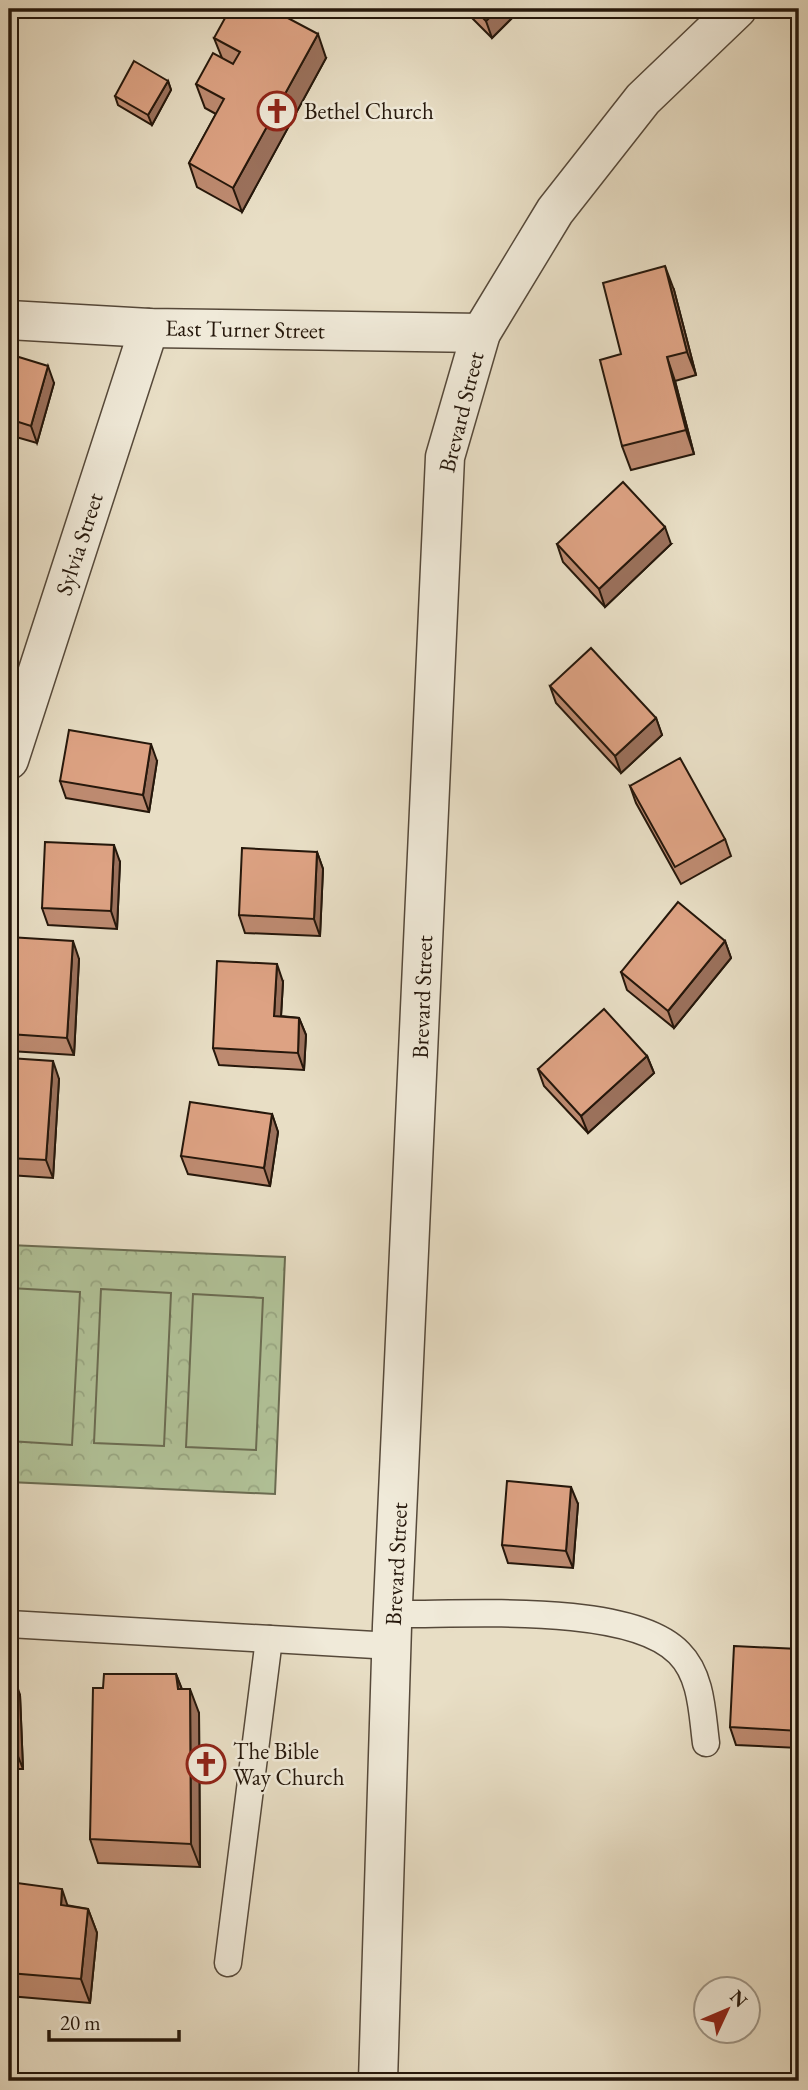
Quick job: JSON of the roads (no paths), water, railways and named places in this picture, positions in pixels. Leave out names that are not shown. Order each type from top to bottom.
[{"type":"street","name":"Brevard Street","points":[[379,2081],[392,1630],[445,457],[481,333],[555,211],[643,99],[737,9]]},
{"type":"street","name":"East Turner Street","points":[[9,320],[149,328],[481,333]]},
{"type":"street","name":"Sylvia Street","points":[[9,760],[149,328]]},
{"type":"lane","points":[[9,1624],[269,1639],[595,1617],[648,1631],[680,1653],[698,1685],[706,1744]]},
{"type":"lane","points":[[229,1964],[269,1639]]},
{"type":"place","name":"Bethel Church","points":[[277,111]]},
{"type":"place","name":"The Bible Way Church","points":[[206,1764]]}]
